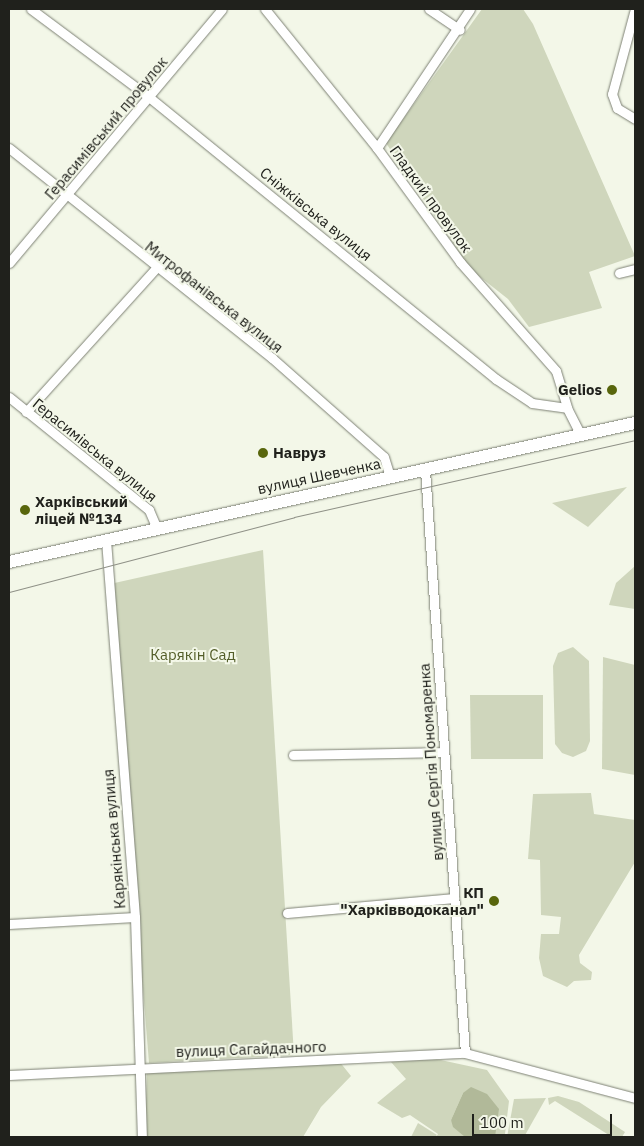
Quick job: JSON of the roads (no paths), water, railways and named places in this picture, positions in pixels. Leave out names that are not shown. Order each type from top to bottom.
[{"type":"main road","name":"вулиця Шевченка","points":[[9,562],[635,423]]},
{"type":"street","name":"Сніжківська вулиця","points":[[31,9],[149,97],[496,379],[532,403],[567,408]]},
{"type":"street","name":"Герасимівський провулок","points":[[9,263],[222,9]]},
{"type":"street","name":"Гладкий провулок","points":[[264,9],[377,148],[460,262],[556,371],[567,408]]},
{"type":"street","points":[[429,9],[460,30]]},
{"type":"street","points":[[377,148],[460,30],[470,9]]},
{"type":"street","points":[[635,9],[613,87],[614,102],[635,119]]},
{"type":"street","name":"Митрофанівська вулиця","points":[[9,148],[155,269],[272,358],[384,457],[390,477]]},
{"type":"street","points":[[26,412],[155,269]]},
{"type":"street","points":[[619,273],[635,269]]},
{"type":"street","name":"Герасимівська вулиця","points":[[9,397],[149,510],[157,528]]},
{"type":"street","points":[[567,408],[580,434]]},
{"type":"street","name":"вулиця Сергія Пономаренка","points":[[425,470],[465,1054]]},
{"type":"street","name":"Карякінська вулиця","points":[[106,540],[135,917],[142,1137]]},
{"type":"street","points":[[294,755],[444,752]]},
{"type":"street","points":[[287,913],[454,898]]},
{"type":"street","points":[[9,924],[135,917]]},
{"type":"street","name":"вулиця Сагайдачного","points":[[9,1075],[465,1054],[635,1098]]},
{"type":"tram line","points":[[9,592],[294,517],[635,440]]},
{"type":"place","name":"Gelios","points":[[612,390]]},
{"type":"place","name":"Навруз","points":[[263,453]]},
{"type":"place","name":"Харківський ліцей №134","points":[[25,510]]},
{"type":"place","name":"КП \"Харківводоканал\"","points":[[494,901]]},
{"type":"park label","name":"Карякін Сад","points":[[193,655]]}]
